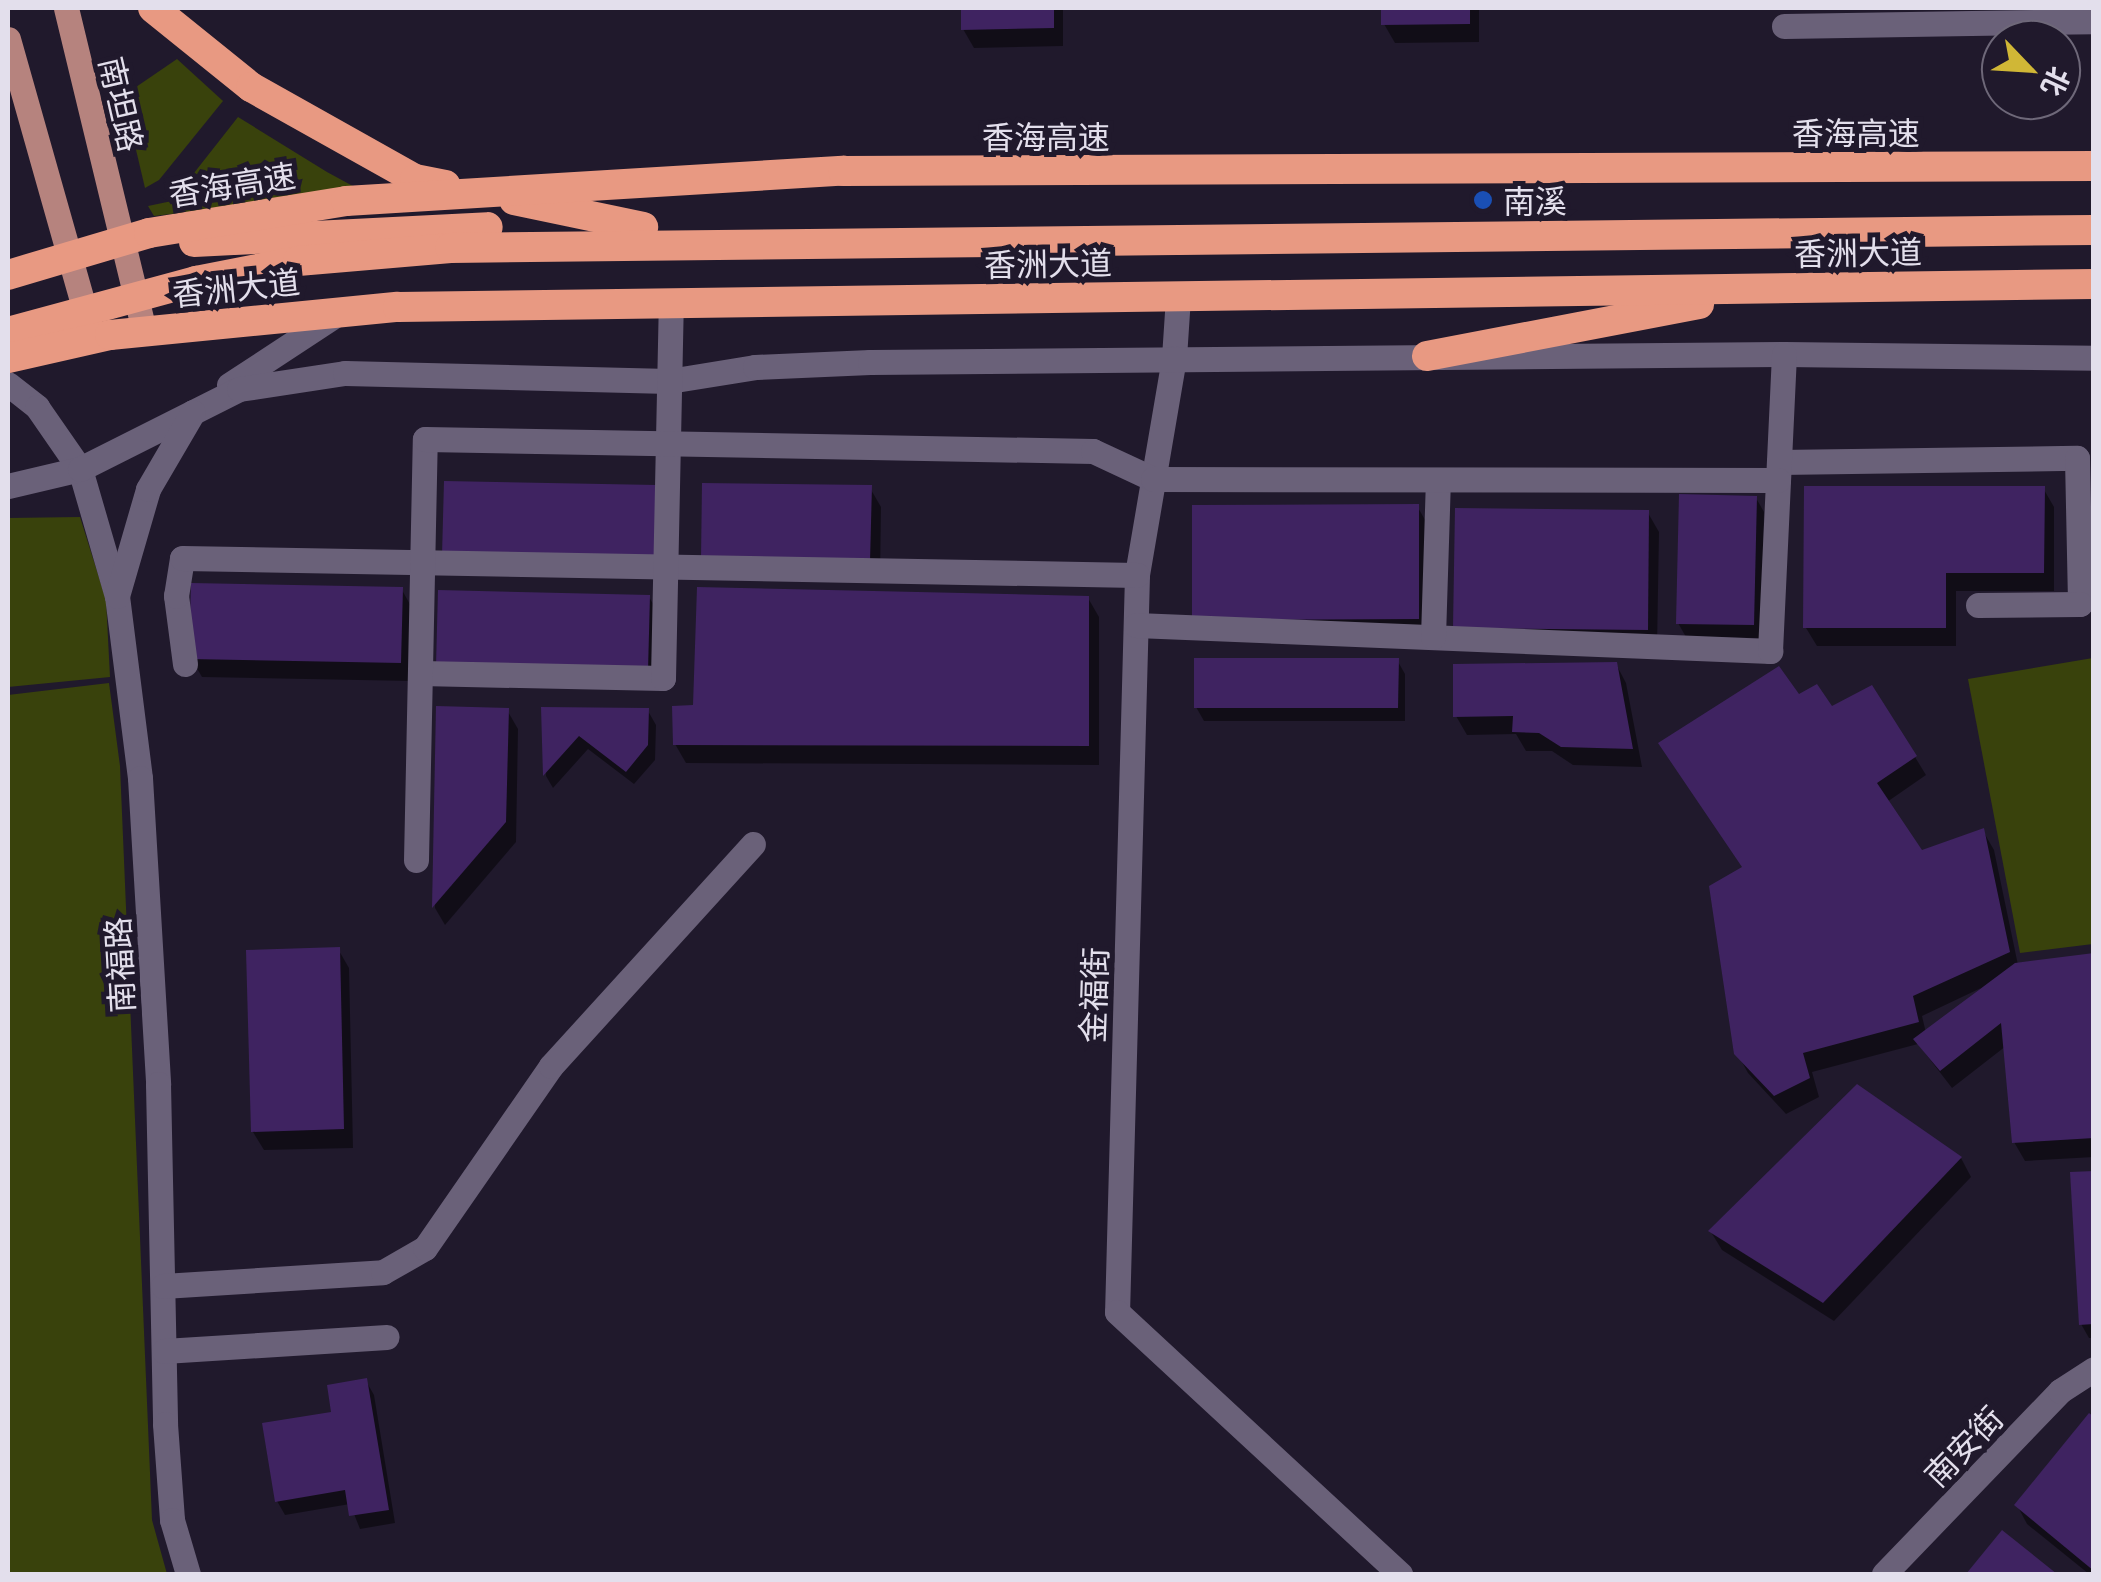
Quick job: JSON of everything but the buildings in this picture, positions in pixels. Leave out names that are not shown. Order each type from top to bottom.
[{"type":"highway","points":[[153,8],[251,87],[414,179],[644,227]]},
{"type":"highway","name":"香海高速","points":[[8,274],[148,233],[346,201],[804,174],[2094,166]]},
{"type":"highway","name":"香洲大道","points":[[8,261],[123,248],[449,227],[2094,216]]},
{"type":"highway","points":[[8,332],[196,281],[298,261],[450,248],[2094,230]]},
{"type":"highway","name":"香洲大道","points":[[8,358],[144,331],[398,307],[2094,284]]},
{"type":"highway","points":[[1427,356],[1778,288]]},
{"type":"main road","name":"南坦路","points":[[66,8],[144,331]]},
{"type":"main road","points":[[8,40],[66,254],[94,338]]},
{"type":"street","points":[[1784,26],[2094,21]]},
{"type":"street","name":"金福街","points":[[1178,296],[1174,358],[1137,575],[1117,1312],[1400,1574]]},
{"type":"street","points":[[420,673],[662,678],[671,304]]},
{"type":"street","points":[[117,596],[148,489],[194,410],[339,312]]},
{"type":"street","points":[[1136,625],[1770,652],[1784,354]]},
{"type":"street","points":[[8,486],[80,469],[239,389],[283,379],[346,373],[669,380],[794,366],[1174,358],[1784,354],[2094,358]]},
{"type":"street","name":"南福路","points":[[8,384],[38,408],[80,469],[117,596],[140,778],[158,1084],[172,1520],[188,1574]]},
{"type":"street","points":[[416,860],[425,439],[1093,451],[1153,479],[1438,480],[2077,458],[2080,604],[1978,605]]},
{"type":"street","points":[[1433,637],[1438,480]]},
{"type":"street","points":[[185,664],[176,596],[182,558],[1137,575]]},
{"type":"street","points":[[163,1286],[383,1272],[424,1248],[551,1066],[753,844]]},
{"type":"street","points":[[164,1351],[387,1336]]},
{"type":"street","name":"南安街","points":[[1884,1574],[2060,1391],[2094,1368]]},
{"type":"green space","points":[[177,59],[223,101],[159,180],[145,188],[125,103],[136,87]]},
{"type":"green space","points":[[238,117],[362,191],[154,216],[148,206],[172,201]]},
{"type":"green space","points":[[80,517],[106,600],[110,677],[8,687],[8,518]]},
{"type":"green space","points":[[2093,658],[2093,944],[2020,953],[1968,679]]},
{"type":"green space","points":[[109,683],[120,766],[152,1520],[167,1574],[8,1574],[8,695]]},
{"type":"place","name":"南溪","points":[[1483,200]]}]
